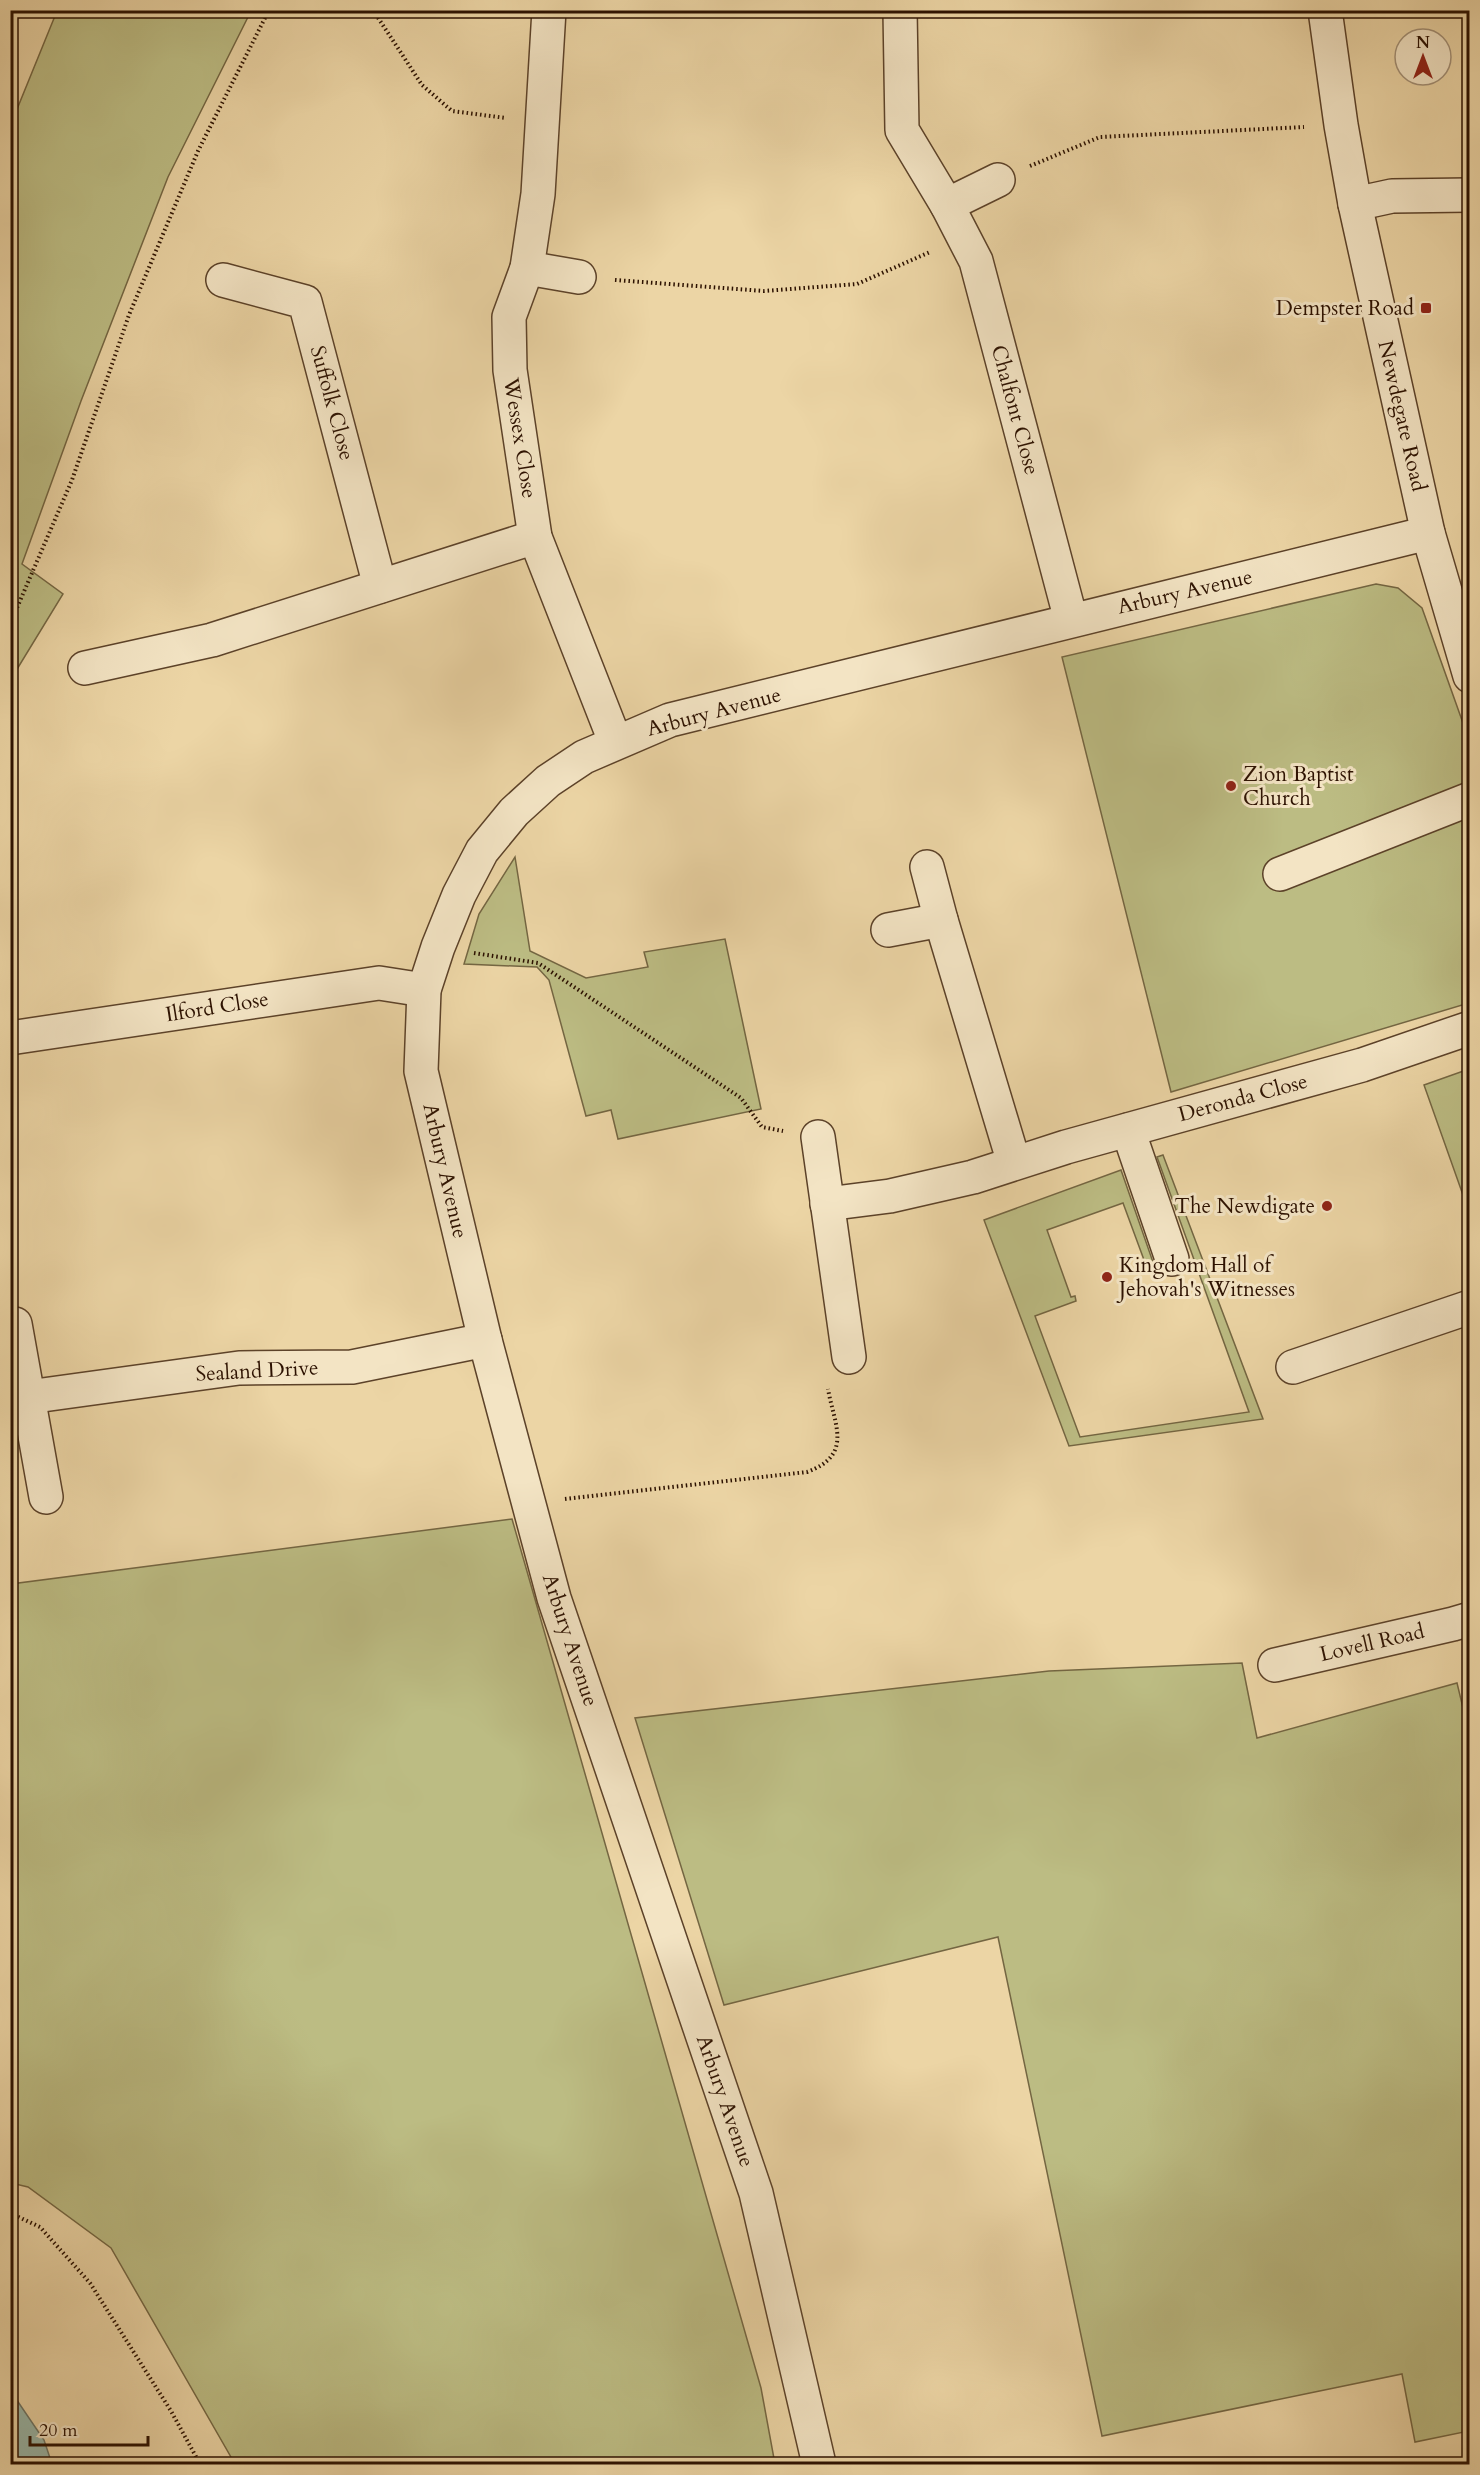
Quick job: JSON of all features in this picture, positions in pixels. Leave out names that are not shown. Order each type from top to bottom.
[{"type":"street","name":"Wessex Close","points":[[549,10],[538,194],[526,268],[509,317],[510,370],[535,537],[615,741]]},
{"type":"street","name":"Chalfont Close","points":[[900,10],[902,130],[947,205],[976,261],[1071,620]]},
{"type":"street","name":"Newdegate Road","points":[[1325,10],[1355,204],[1428,533],[1470,676]]},
{"type":"street","points":[[947,205],[998,180]]},
{"type":"street","points":[[1355,204],[1392,196],[1470,195]]},
{"type":"street","points":[[526,268],[579,277]]},
{"type":"street","name":"Suffolk Close","points":[[223,280],[305,302],[380,586]]},
{"type":"street","name":"Arbury Avenue","points":[[819,2464],[756,2193],[554,1598],[485,1340],[421,1071],[424,990],[459,895],[483,851],[514,812],[548,781],[584,757],[615,741],[670,720],[1428,533]]},
{"type":"street","points":[[85,668],[212,640],[535,537]]},
{"type":"street","points":[[1280,874],[1470,799]]},
{"type":"street","points":[[927,867],[1014,1163]]},
{"type":"street","points":[[888,930],[941,920]]},
{"type":"street","name":"Ilford Close","points":[[10,1038],[379,982],[424,990]]},
{"type":"street","name":"Deronda Close","points":[[827,1204],[931,1188],[1362,1065],[1470,1028]]},
{"type":"street","points":[[1128,1130],[1172,1259]]},
{"type":"street","points":[[818,1137],[849,1357]]},
{"type":"street","points":[[1293,1367],[1470,1307]]},
{"type":"street","points":[[15,1324],[46,1497]]},
{"type":"street","name":"Sealand Drive","points":[[28,1396],[239,1368],[352,1367],[485,1340]]},
{"type":"street","name":"Lovell Road","points":[[1275,1665],[1470,1618]]},
{"type":"path","points":[[10,624],[72,480],[129,315],[198,151],[269,10]]},
{"type":"path","points":[[373,10],[422,85],[452,111],[542,124]]},
{"type":"path","points":[[998,180],[1100,137],[1341,125]]},
{"type":"path","points":[[579,277],[764,291],[857,284],[964,237]]},
{"type":"path","points":[[438,947],[538,963],[741,1098],[762,1127],[818,1137]]},
{"type":"path","points":[[529,1503],[807,1472],[817,1469],[825,1464],[838,1445],[838,1432],[830,1401],[827,1375],[831,1367],[849,1357]]},
{"type":"path","points":[[10,2213],[40,2227],[90,2283],[171,2411],[200,2464]]},
{"type":"green space","points":[[57,11],[251,11],[168,177],[81,401],[22,564],[63,594],[11,679],[11,124]]},
{"type":"green space","points":[[1376,584],[1398,588],[1422,608],[1469,740],[1469,1003],[1171,1092],[1062,657]]},
{"type":"green space","points":[[515,857],[530,951],[586,978],[648,967],[644,952],[725,939],[761,1109],[618,1139],[611,1110],[586,1116],[549,980],[537,967],[464,964],[479,914]]},
{"type":"green space","points":[[1470,1069],[1469,1212],[1424,1085]]},
{"type":"green space","points":[[1163,1155],[1263,1419],[1069,1446],[984,1220],[1121,1170],[1154,1265],[1147,1268],[1123,1203],[1047,1230],[1071,1297],[1075,1296],[1076,1301],[1035,1316],[1080,1437],[1249,1412],[1157,1157]]},
{"type":"green space","points":[[512,1519],[761,2388],[775,2464],[235,2464],[111,2248],[28,2187],[11,2183],[11,1584]]},
{"type":"green space","points":[[1242,1663],[1257,1738],[1457,1683],[1470,1737],[1469,2431],[1415,2442],[1402,2374],[1102,2436],[998,1937],[724,2005],[635,1718],[1049,1671]]},
{"type":"shaded area","points":[[10,2390],[44,2440],[52,2464],[11,2464]]},
{"type":"place","name":"Dempster Road","points":[[1426,308]]},
{"type":"place","name":"Zion Baptist Church","points":[[1231,786]]},
{"type":"place","name":"The Newdigate","points":[[1327,1206]]},
{"type":"place","name":"Kingdom Hall of Jehovah's Witnesses","points":[[1107,1277]]}]
